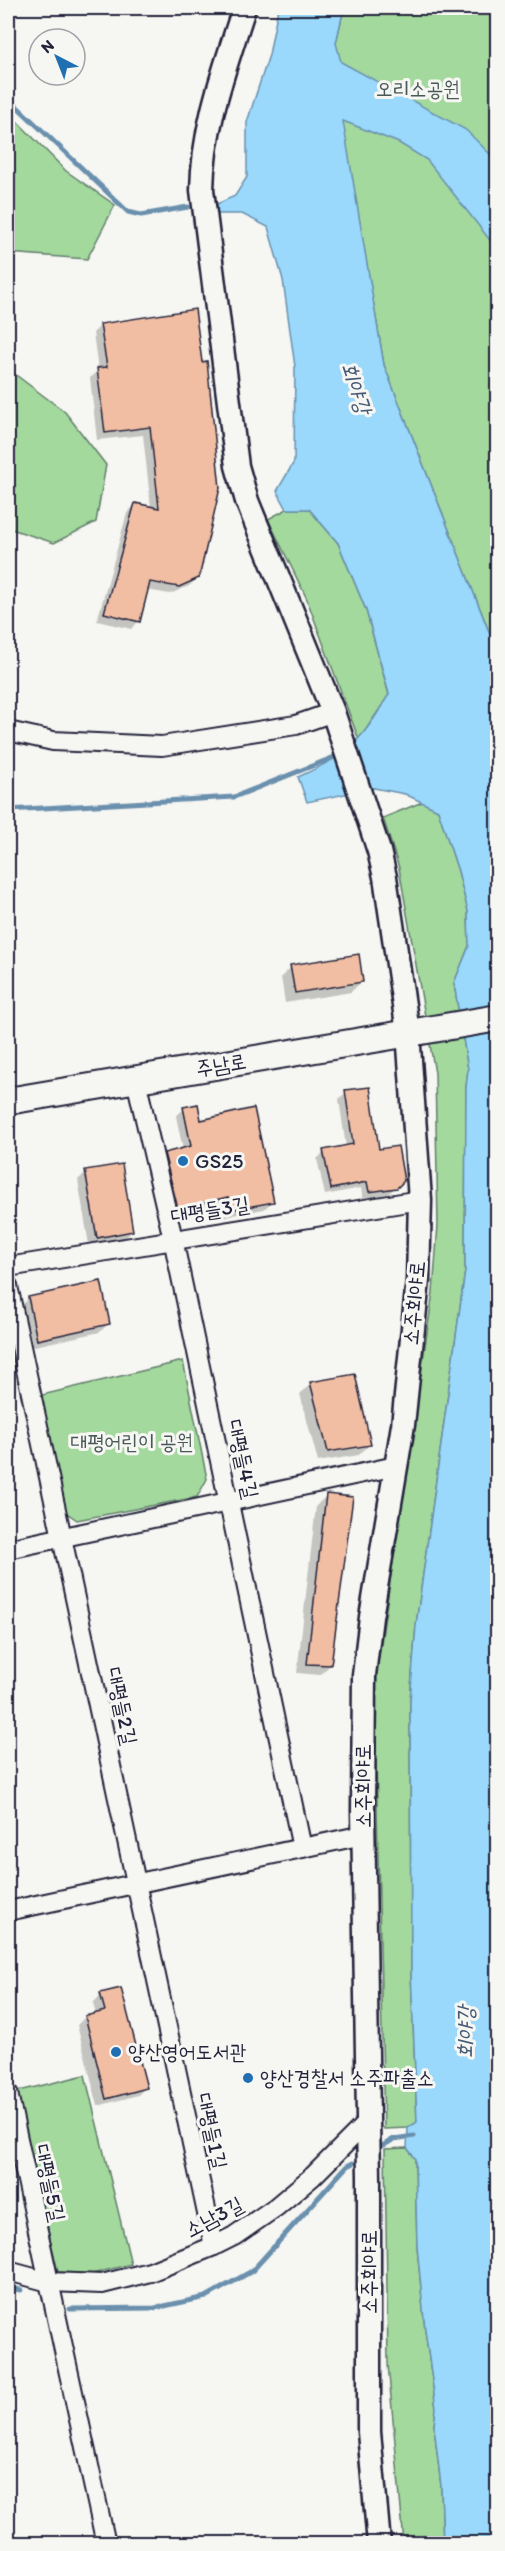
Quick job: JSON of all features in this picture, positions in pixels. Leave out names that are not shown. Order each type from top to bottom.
[{"type":"main road","name":"주남로","points":[[8,1101],[498,1018]]},
{"type":"street","name":"소주회야로","points":[[244,8],[212,107],[202,159],[206,239],[237,466],[247,501],[334,716],[385,877],[408,1032],[420,1200],[418,1280],[403,1425],[371,1617],[364,1675],[363,1835],[368,2121],[369,2432],[379,2544]]},
{"type":"street","points":[[8,731],[53,741],[162,746],[296,725],[334,716]]},
{"type":"street","name":"대평들4길","points":[[136,1080],[173,1239],[302,1848]]},
{"type":"street","name":"대평들3길","points":[[8,1267],[420,1200]]},
{"type":"street","points":[[8,1286],[64,1537]]},
{"type":"street","points":[[8,1549],[396,1466]]},
{"type":"street","name":"대평들2길","points":[[64,1537],[135,1885]]},
{"type":"street","points":[[8,1911],[363,1835]]},
{"type":"street","name":"대평들1길","points":[[135,1885],[214,2246]]},
{"type":"street","name":"대평들5길","points":[[8,2093],[49,2282]]},
{"type":"street","name":"소남3길","points":[[8,2271],[49,2282],[102,2284],[150,2272],[214,2246],[234,2236],[276,2208],[313,2176],[368,2121]]},
{"type":"street","points":[[49,2282],[106,2544]]},
{"type":"green space","name":"오리소공원","points":[[344,8],[497,8],[497,652],[384,365],[332,60]]},
{"type":"green space","points":[[8,112],[66,171],[115,205],[87,259],[8,253]]},
{"type":"green space","points":[[8,369],[65,412],[106,465],[96,522],[54,543],[8,528]]},
{"type":"green space","points":[[287,509],[309,509],[338,543],[366,610],[389,695],[359,740],[306,597],[268,519]]},
{"type":"green space","points":[[422,802],[438,810],[458,871],[468,911],[469,946],[454,983],[468,1069],[465,1271],[416,1625],[410,1701],[411,1971],[417,2122],[408,2128],[384,2129],[375,1715],[377,1670],[433,1292],[438,1225],[435,1073],[399,868],[383,818]]},
{"type":"green space","name":"대평어린이 공원","points":[[183,1361],[207,1479],[197,1497],[77,1520],[64,1511],[38,1396]]},
{"type":"green space","points":[[85,2075],[131,2264],[92,2274],[58,2272],[15,2092]]},
{"type":"green space","points":[[407,2148],[415,2158],[417,2246],[425,2330],[436,2408],[434,2426],[441,2486],[443,2543],[404,2543],[388,2364],[385,2149]]},
{"type":"water","name":"회야강","points":[[278,8],[344,8],[336,43],[341,62],[466,130],[497,161],[497,249],[427,160],[399,143],[343,121],[384,365],[497,652],[497,2543],[443,2543],[441,2486],[434,2426],[436,2408],[425,2330],[417,2246],[415,2158],[407,2148],[408,2128],[417,2122],[411,1971],[410,1701],[416,1625],[465,1271],[468,1069],[454,983],[469,946],[468,911],[458,871],[438,810],[405,794],[374,788],[307,802],[298,777],[330,761],[352,745],[370,724],[389,694],[366,610],[338,543],[309,509],[287,509],[277,491],[294,462],[295,367],[283,280],[268,227],[242,214],[217,214],[217,204],[235,196],[247,177],[247,122],[269,55]]},
{"type":"building","points":[[195,309],[202,362],[207,361],[220,488],[199,578],[179,587],[150,582],[140,622],[104,613],[135,503],[159,508],[150,427],[105,433],[97,368],[107,367],[100,324]]},
{"type":"building","points":[[359,954],[363,982],[295,993],[290,965]]},
{"type":"building","points":[[370,1087],[379,1149],[398,1146],[404,1181],[397,1188],[369,1192],[367,1182],[331,1189],[323,1150],[353,1144],[345,1090]]},
{"type":"building","points":[[198,1104],[201,1120],[254,1108],[274,1202],[231,1210],[228,1197],[178,1209],[164,1153],[191,1146],[183,1107]]},
{"type":"building","points":[[122,1164],[133,1231],[97,1238],[85,1170]]},
{"type":"building","points":[[101,1281],[110,1324],[37,1340],[28,1297]]},
{"type":"building","points":[[355,1374],[371,1445],[328,1452],[310,1382]]},
{"type":"building","points":[[326,1494],[353,1497],[331,1665],[307,1664]]},
{"type":"building","name":"양산영어도서관","points":[[121,1988],[147,2088],[106,2099],[85,2016],[105,2011],[100,1993]]},
{"type":"waterway","points":[[8,98],[128,212],[141,215],[188,207]]},
{"type":"waterway","points":[[8,810],[234,797],[342,754]]},
{"type":"waterway","points":[[384,2145],[394,2139],[414,2136]]},
{"type":"waterway","points":[[70,2309],[155,2308],[206,2297],[252,2271],[347,2166],[353,2163]]},
{"type":"waterway","points":[[8,2288],[21,2290]]},
{"type":"place","name":"GS25","points":[[183,1161]]},
{"type":"place","name":"양산영어도서관","points":[[116,2052]]},
{"type":"place","name":"양산경찰서 소주파출소","points":[[248,2078]]}]
